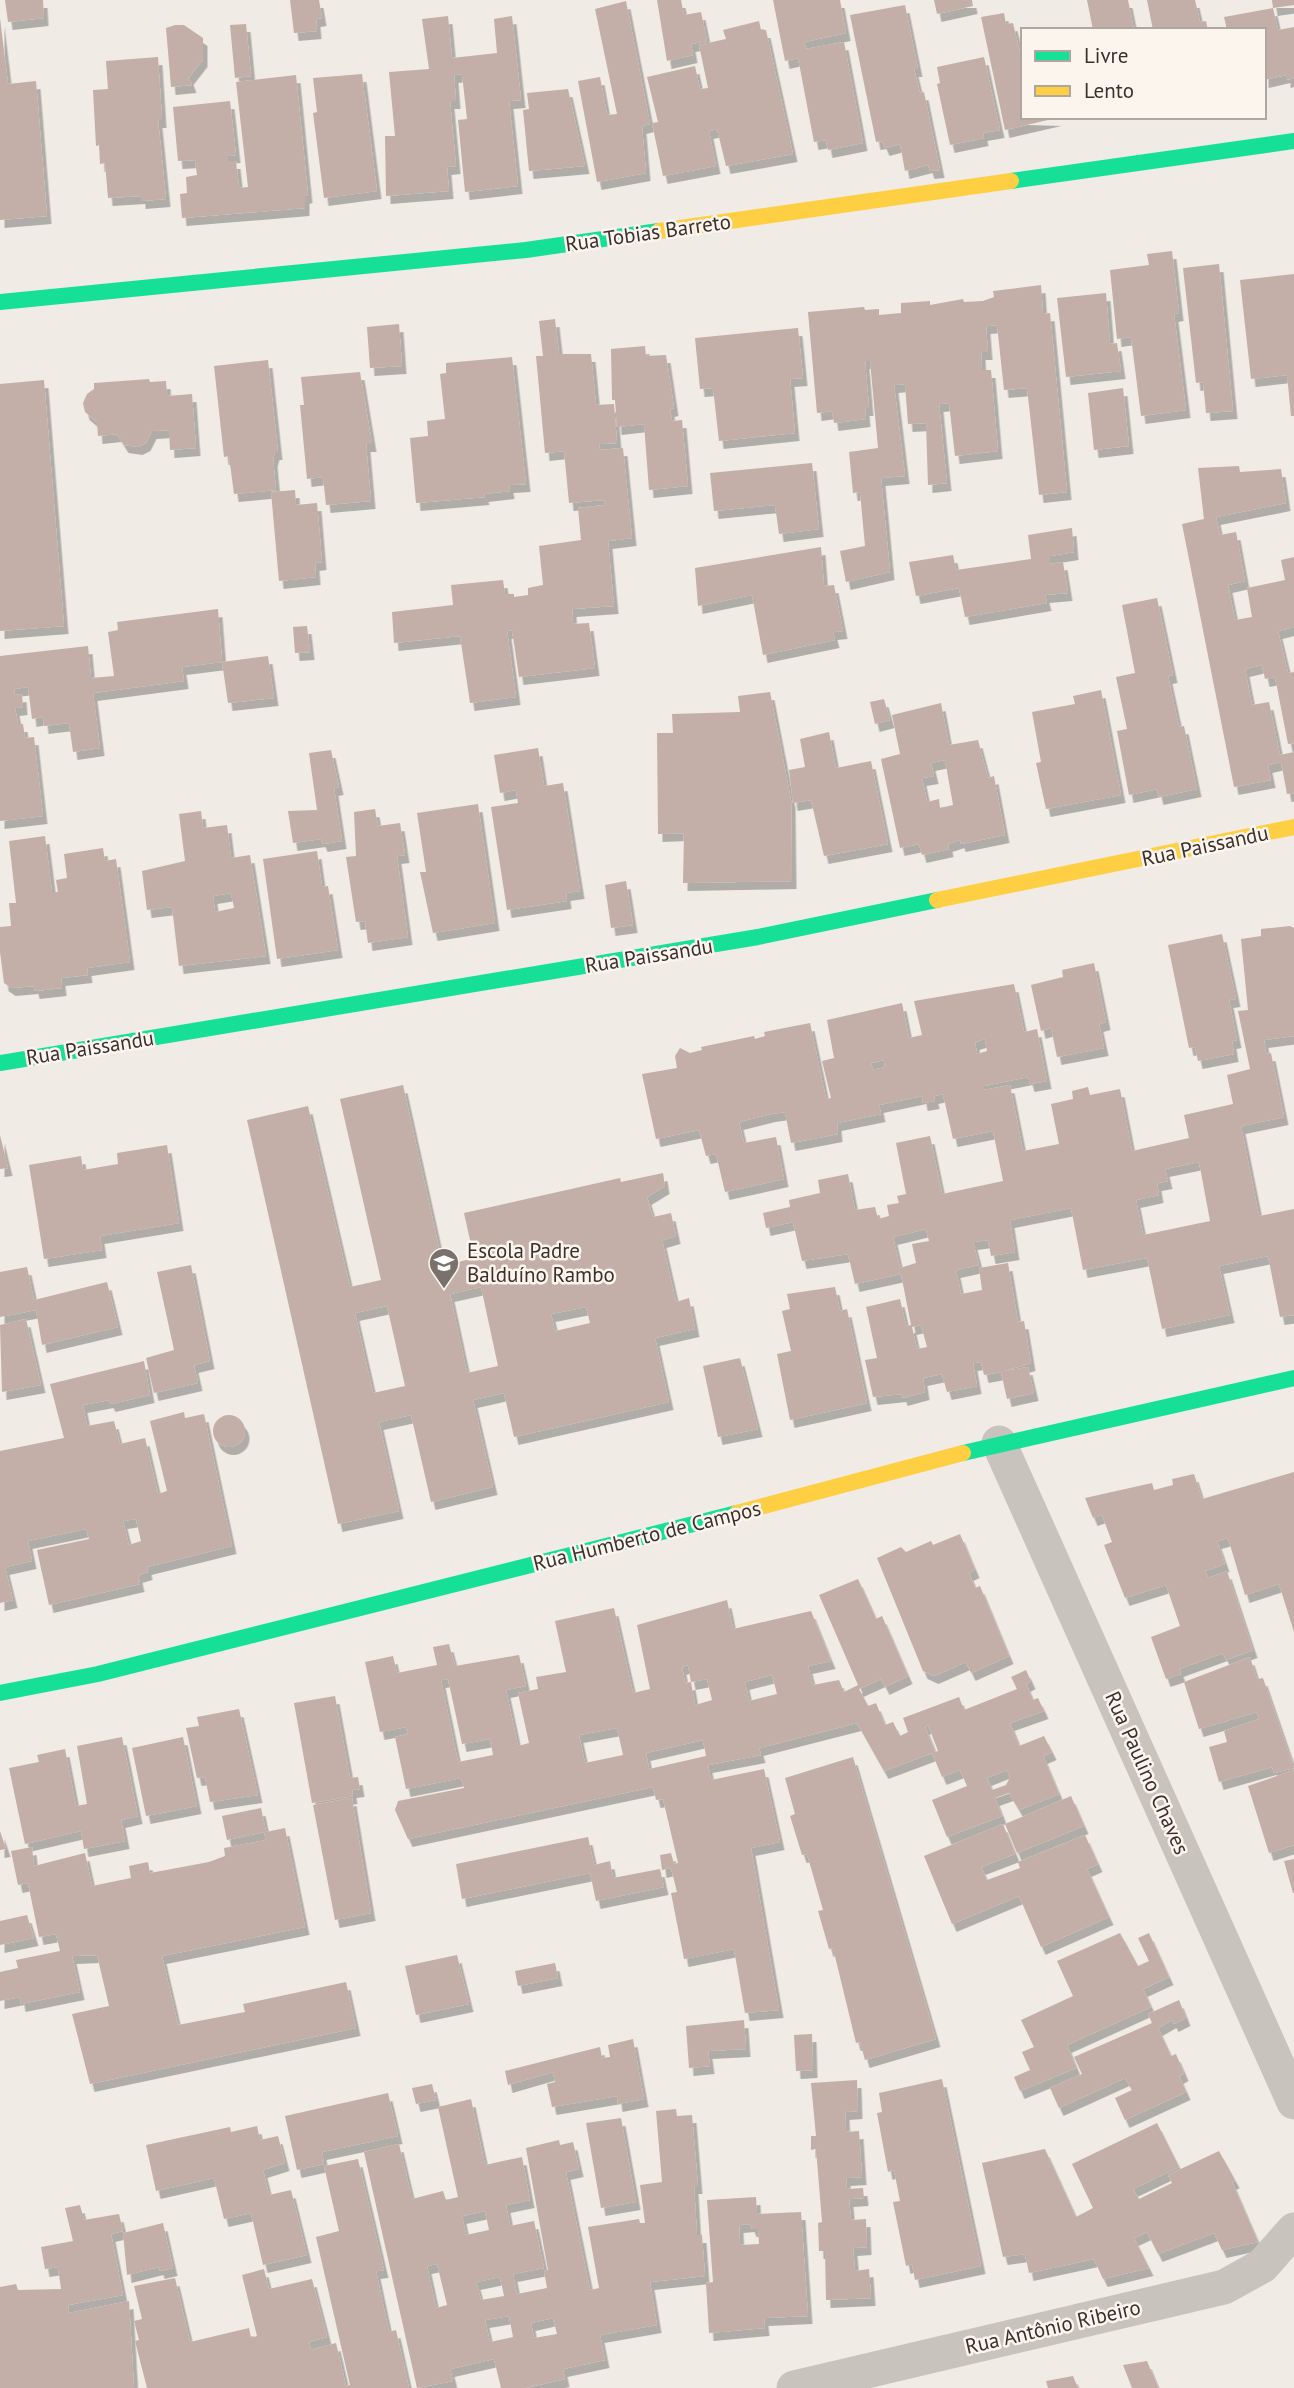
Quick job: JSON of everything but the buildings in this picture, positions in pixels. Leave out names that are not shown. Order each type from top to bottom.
[{"type":"street","name":"Rua Tobias Barreto","points":[[0,302],[526,250],[1294,141]]},
{"type":"street","name":"Rua Paissandu","points":[[0,1063],[758,937],[1294,827]]},
{"type":"street","name":"Rua Humberto de Campos","points":[[0,1693],[98,1674],[655,1535],[999,1443],[1294,1378]]},
{"type":"street","name":"Rua Paulino Chaves","points":[[999,1443],[1294,2102]]},
{"type":"street","name":"Rua Antônio Ribeiro","points":[[794,2388],[1224,2287],[1262,2266],[1294,2230]]},
{"type":"traffic: fast","points":[[1011,181],[1294,141]]},
{"type":"traffic: fast","points":[[0,302],[526,250],[659,231]]},
{"type":"traffic: fast","points":[[0,1063],[758,937],[937,900]]},
{"type":"traffic: fast","points":[[963,1453],[1294,1378]]},
{"type":"traffic: fast","points":[[0,1693],[98,1674],[737,1513]]},
{"type":"traffic: slow","points":[[659,231],[1011,181]]},
{"type":"traffic: slow","points":[[937,900],[1294,827]]},
{"type":"traffic: slow","points":[[737,1513],[963,1453]]},
{"type":"place","name":"Escola Padre Balduíno Rambo","points":[[444,1290]]}]
